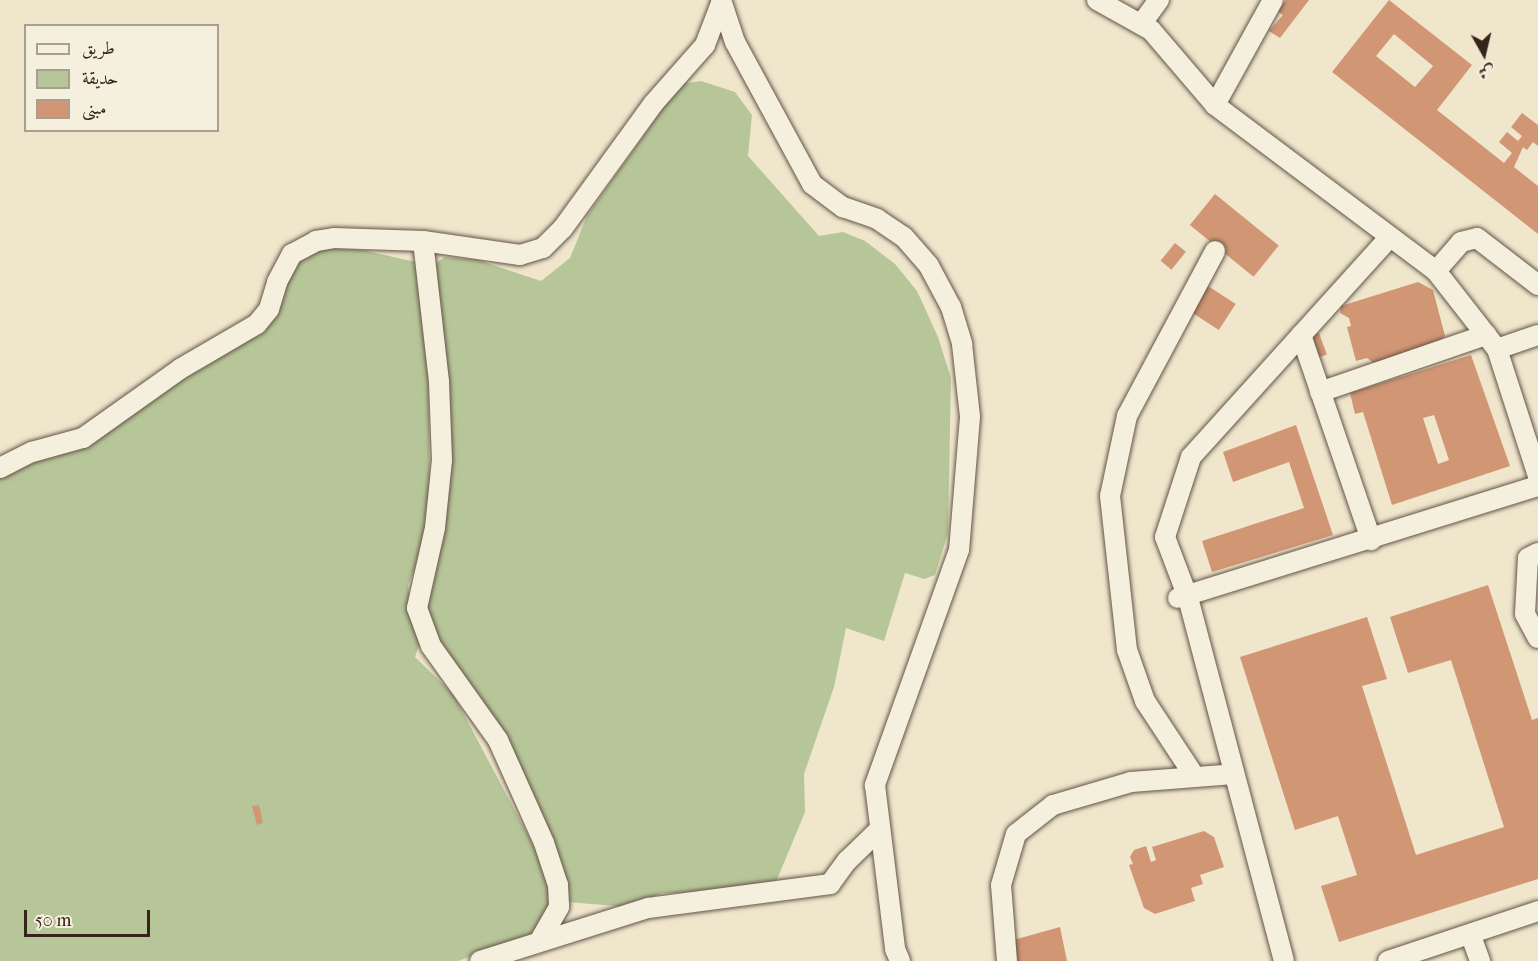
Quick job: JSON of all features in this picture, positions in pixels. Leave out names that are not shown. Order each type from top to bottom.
[{"type":"street","points":[[1142,23],[1159,0]]},
{"type":"street","points":[[1215,105],[1273,0]]},
{"type":"street","points":[[0,468],[32,452],[83,438],[180,369],[257,324],[269,309],[277,282],[292,254],[300,250],[334,238],[423,241],[520,255],[543,248],[563,228],[653,104],[705,45],[721,2]]},
{"type":"street","points":[[721,2],[735,42],[812,184],[843,207],[877,219],[904,237],[929,266],[951,307],[962,344],[970,417],[959,550],[875,785],[895,949],[900,961]]},
{"type":"street","points":[[1103,2],[1142,23],[1215,105],[1388,239],[1436,271],[1492,342],[1538,476]]},
{"type":"street","points":[[1436,271],[1461,242],[1477,238],[1538,285]]},
{"type":"street","points":[[1284,961],[1234,774],[1165,537],[1191,457],[1388,239]]},
{"type":"street","points":[[423,241],[439,382],[442,460],[435,528],[417,608],[431,646],[498,740],[544,843],[558,885],[559,907],[540,948]]},
{"type":"street","points":[[1195,777],[1145,701],[1127,650],[1110,496],[1127,416],[1215,251]]},
{"type":"street","points":[[1301,335],[1371,540]]},
{"type":"street","points":[[1320,392],[1492,342],[1538,335]]},
{"type":"street","points":[[1182,597],[1371,540],[1538,486]]},
{"type":"street","points":[[1538,553],[1528,558],[1526,614],[1538,638]]},
{"type":"street","points":[[1007,961],[1001,885],[1017,834],[1053,805],[1131,782],[1234,774]]},
{"type":"street","points":[[480,961],[540,948],[648,908],[830,884],[847,861],[880,829]]},
{"type":"street","points":[[1388,961],[1471,936],[1538,911]]},
{"type":"street","points":[[1471,936],[1480,961]]},
{"type":"green space","points":[[701,81],[735,92],[752,115],[748,156],[819,236],[843,232],[865,241],[895,264],[917,291],[938,337],[951,378],[948,533],[935,575],[924,579],[905,573],[884,641],[846,628],[834,687],[804,774],[805,812],[776,882],[712,892],[662,893],[629,907],[567,902],[547,832],[435,649],[423,593],[446,424],[442,315],[429,268],[445,257],[478,260],[541,281],[570,258],[587,216],[680,84]]},
{"type":"green space","points":[[321,247],[362,250],[416,262],[428,350],[430,505],[422,551],[408,585],[412,618],[421,639],[415,657],[453,694],[539,856],[552,891],[547,920],[533,935],[458,961],[0,961],[0,472],[248,336],[288,271]]},
{"type":"building","points":[[1286,0],[1309,0],[1280,38],[1269,31],[1283,15],[1277,11]]},
{"type":"building","points":[[1389,0],[1472,65],[1437,110],[1504,163],[1512,153],[1499,142],[1507,132],[1518,141],[1522,136],[1511,127],[1522,113],[1538,125],[1538,146],[1533,142],[1527,150],[1523,147],[1514,167],[1538,186],[1538,234],[1332,72]],"holes":[[[1394,34],[1433,66],[1415,87],[1376,56]]]},
{"type":"building","points":[[1215,194],[1279,246],[1254,277],[1190,225]]},
{"type":"building","points":[[1175,243],[1186,252],[1171,270],[1161,261]]},
{"type":"building","points":[[1418,282],[1433,290],[1445,336],[1437,343],[1375,364],[1367,358],[1356,361],[1347,327],[1351,326],[1349,318],[1340,313],[1341,306]]},
{"type":"building","points":[[1208,286],[1236,304],[1219,330],[1191,312]]},
{"type":"building","points":[[1319,333],[1327,355],[1316,359],[1308,337]]},
{"type":"building","points":[[1471,355],[1510,466],[1392,505],[1363,412],[1355,414],[1350,393]],"holes":[[[1434,415],[1449,460],[1438,464],[1423,418]]]},
{"type":"building","points":[[1296,425],[1333,535],[1212,572],[1202,541],[1304,508],[1289,462],[1233,482],[1223,452]]},
{"type":"building","points":[[1488,585],[1532,720],[1538,718],[1538,879],[1339,942],[1321,886],[1357,875],[1338,816],[1295,830],[1240,657],[1367,617],[1387,679],[1362,686],[1416,855],[1504,827],[1451,660],[1408,673],[1390,617]]},
{"type":"building","points":[[259,805],[263,823],[257,825],[252,806]]},
{"type":"building","points":[[1204,831],[1214,837],[1224,867],[1200,875],[1203,884],[1191,888],[1195,901],[1155,914],[1144,908],[1129,865],[1133,864],[1130,857],[1134,850],[1146,846],[1151,862],[1156,860],[1152,847]]},
{"type":"building","points":[[1060,927],[1067,961],[1014,961],[1010,941]]}]
